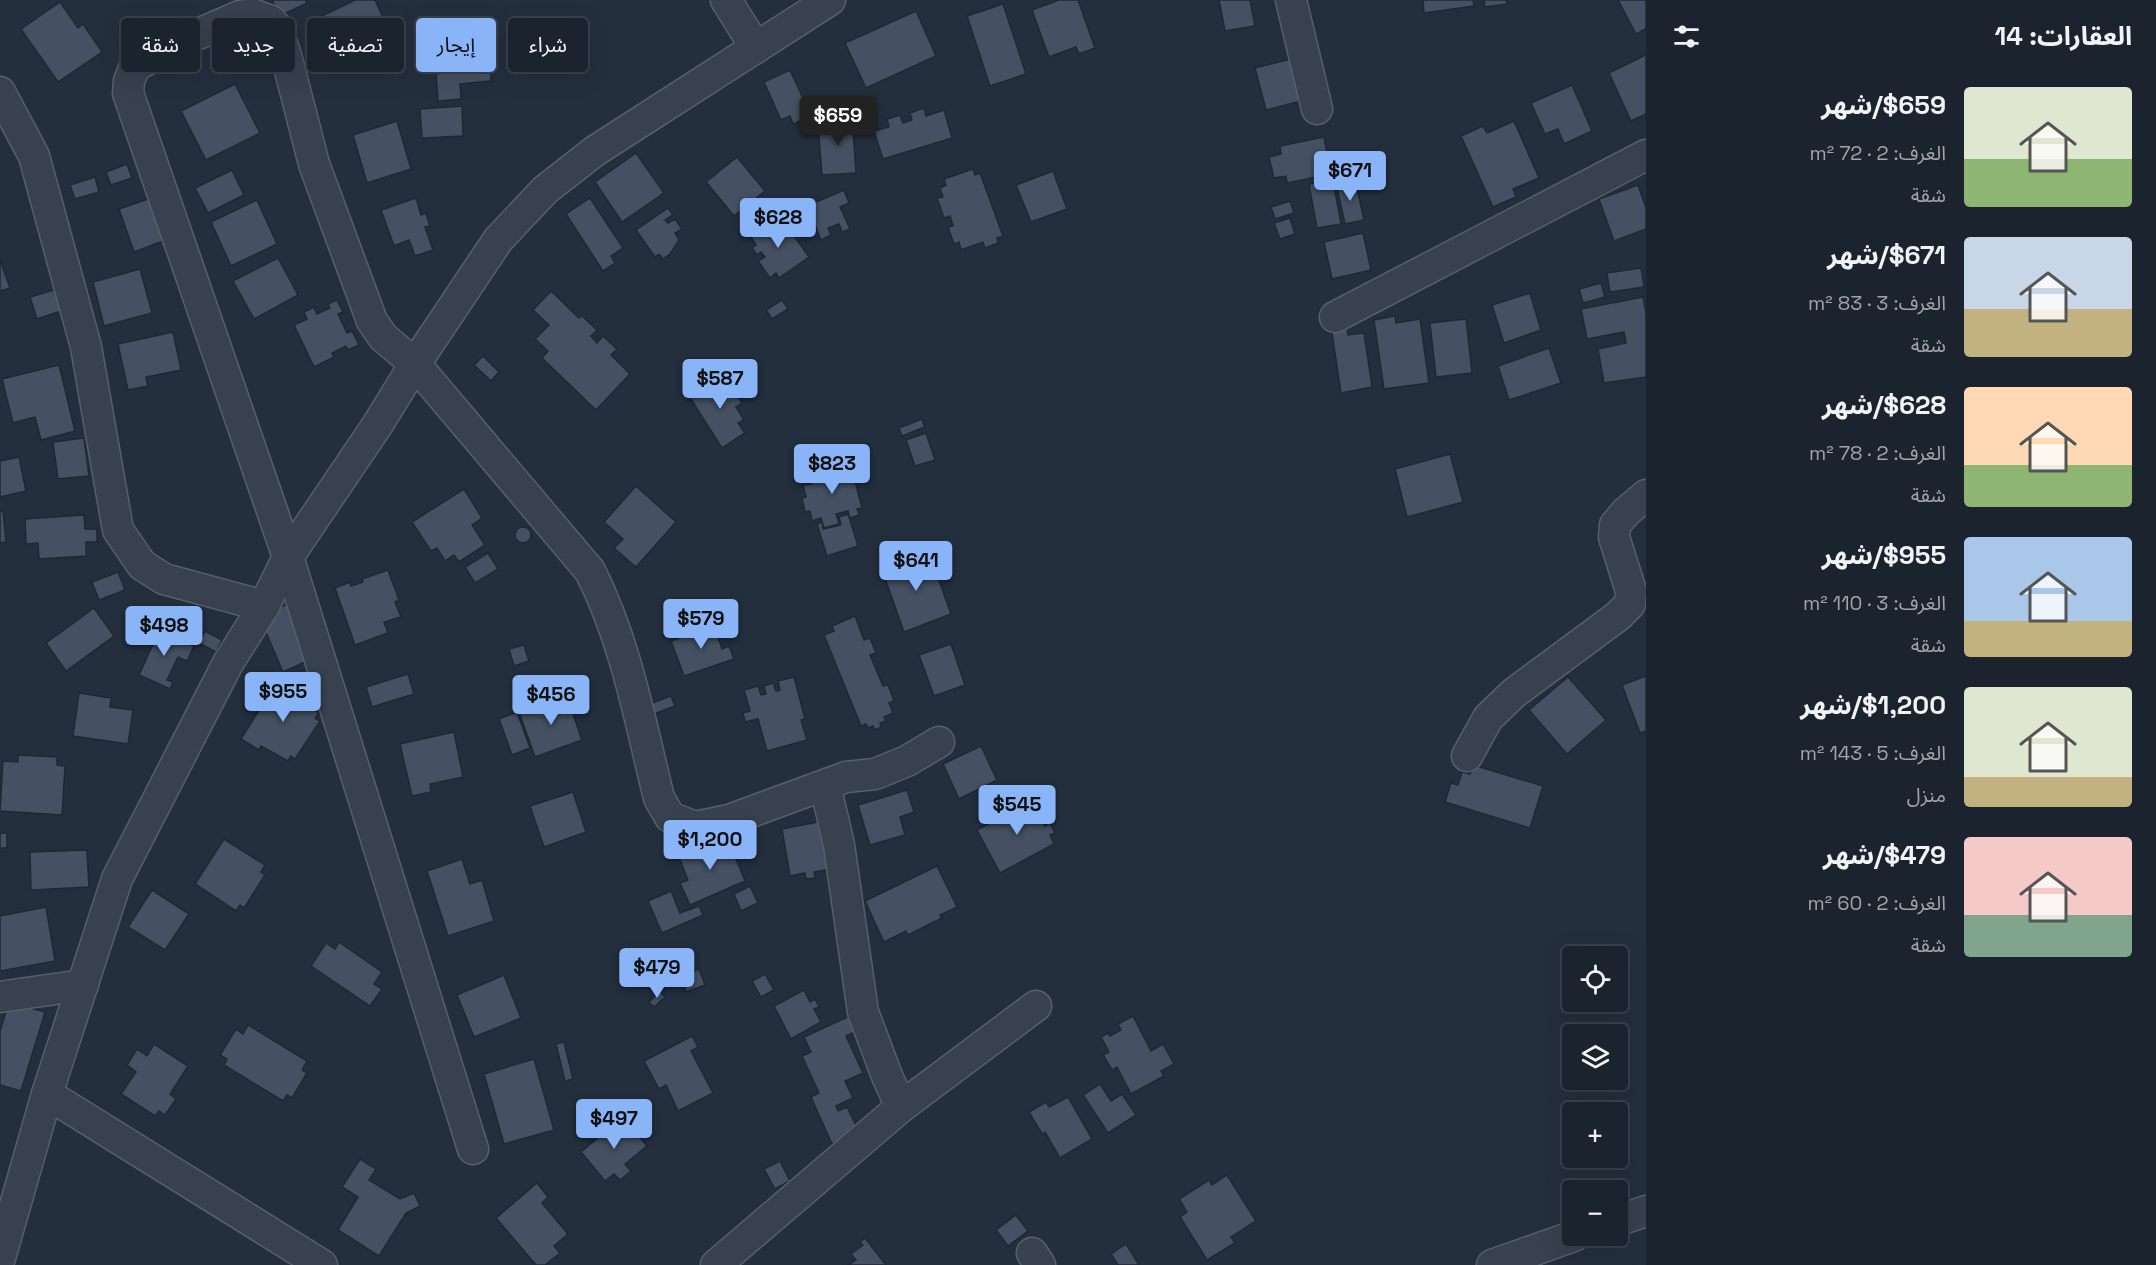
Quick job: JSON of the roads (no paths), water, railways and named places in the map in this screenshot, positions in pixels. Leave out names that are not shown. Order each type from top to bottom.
[{"type":"street","points":[[726,0],[756,48]]},
{"type":"street","points":[[0,1258],[47,1094],[117,879],[228,663],[264,606],[288,557],[376,427],[415,364],[498,240],[545,190],[595,151],[830,0]]},
{"type":"street","points":[[1291,0],[1317,109]]},
{"type":"street","points":[[473,1149],[288,557],[128,93],[129,81],[135,66],[190,37],[240,16],[252,14],[272,21],[277,28],[314,164],[372,321],[382,337],[415,364],[590,571],[604,598],[623,648],[659,798],[670,817],[695,827],[729,820],[846,777],[874,774],[907,761],[939,742]]},
{"type":"street","points":[[0,92],[34,156],[80,324],[118,530],[142,565],[164,579],[264,606]]},
{"type":"street","points":[[1335,317],[1646,155]]},
{"type":"street","points":[[1467,756],[1488,718],[1514,693],[1618,616],[1630,604],[1630,591],[1614,537],[1615,525],[1646,495]]},
{"type":"street","points":[[825,784],[839,845],[863,1012],[901,1107]]},
{"type":"street","points":[[0,997],[83,985]]},
{"type":"street","points":[[716,1265],[901,1107],[1036,1006]]},
{"type":"street","points":[[47,1094],[322,1265]]},
{"type":"street","points":[[1628,1217],[1646,1211]]},
{"type":"street","points":[[1492,1265],[1533,1259],[1562,1243]]}]
